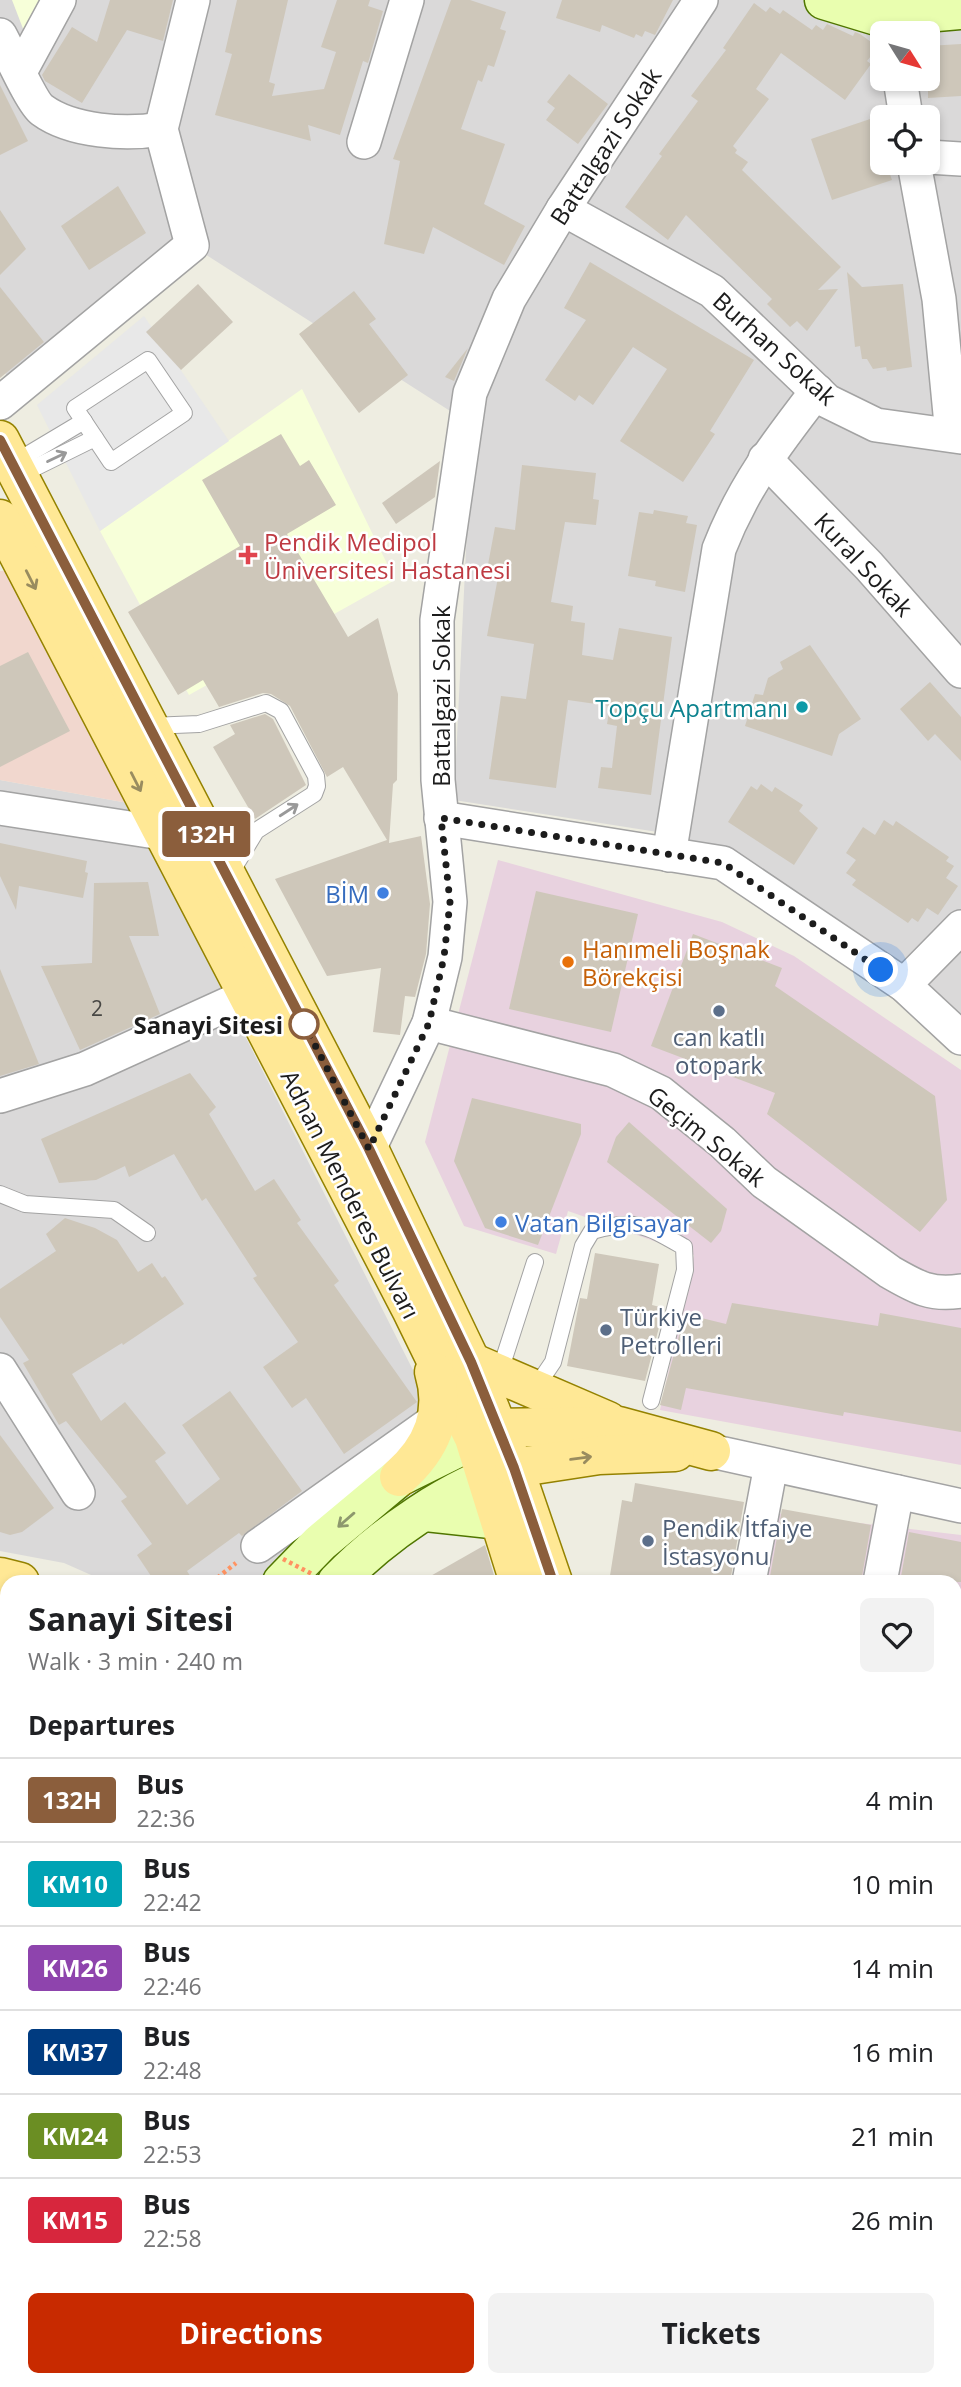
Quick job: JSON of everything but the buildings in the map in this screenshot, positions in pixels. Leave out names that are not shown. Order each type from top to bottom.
[{"type":"main road","name":"Adnan Menderes Bulvarı","points":[[10,460],[485,1368],[486,1433]]},
{"type":"main road","name":"Adnan Menderes Bulvarı","points":[[4,535],[248,995],[423,1333],[486,1433],[500,1472],[550,1575]]},
{"type":"main road","points":[[399,1476],[425,1450],[437,1419],[437,1380],[423,1333]]},
{"type":"main road","points":[[485,1368],[619,1426],[711,1451]]},
{"type":"main road","points":[[486,1433],[619,1426]]},
{"type":"main road","points":[[500,1472],[599,1455],[711,1451]]},
{"type":"main road","name":"Adnan Menderes Bulvarı","points":[[500,1472],[500,1520],[517,1575]]},
{"type":"street","points":[[20,72],[59,0]]},
{"type":"street","points":[[0,403],[192,245],[162,130],[193,0]]},
{"type":"street","points":[[364,142],[407,0]]},
{"type":"street","name":"Battalgazi Sokak","points":[[369,1149],[429,1023],[444,957],[450,902],[441,818],[437,620],[470,393],[509,299],[563,209],[701,0]]},
{"type":"street","points":[[824,0],[880,17],[961,10]]},
{"type":"street","points":[[0,35],[41,109],[83,127],[134,134],[162,130]]},
{"type":"street","points":[[940,158],[961,159]]},
{"type":"street","points":[[917,175],[950,298],[957,436]]},
{"type":"street","name":"Burhan Sokak","points":[[563,209],[712,290],[827,401],[876,425],[957,436]]},
{"type":"street","points":[[668,855],[719,549],[735,508],[765,459],[817,391]]},
{"type":"street","name":"Kural Sokak","points":[[765,459],[869,566],[961,671]]},
{"type":"street","points":[[0,808],[162,833]]},
{"type":"street","points":[[441,818],[723,863],[904,985],[961,1038]]},
{"type":"street","points":[[904,985],[961,928]]},
{"type":"street","points":[[0,1096],[85,1069],[248,995]]},
{"type":"street","name":"Geçim Sokak","points":[[429,1023],[613,1070],[661,1093],[722,1142],[764,1182],[890,1272],[911,1284],[939,1294],[961,1291]]},
{"type":"street","points":[[0,1370],[78,1493]]},
{"type":"street","points":[[294,1569],[437,1419]]},
{"type":"street","points":[[294,1569],[320,1543],[399,1476],[486,1433]]},
{"type":"street","points":[[711,1451],[961,1506]]},
{"type":"street","points":[[750,1575],[771,1465]]},
{"type":"street","points":[[294,1569],[359,1559],[401,1526],[500,1472]]},
{"type":"street","points":[[881,1575],[897,1492]]},
{"type":"street","points":[[426,1512],[500,1520]]},
{"type":"lane","points":[[148,359],[184,413],[111,462],[84,421],[75,408],[148,359]]},
{"type":"lane","points":[[10,460],[84,421]]},
{"type":"lane","points":[[10,460],[95,438]]},
{"type":"lane","points":[[148,726],[200,724],[266,703],[281,711],[316,776],[314,794],[256,831],[229,877]]},
{"type":"lane","points":[[0,1194],[25,1204],[114,1210],[147,1233]]},
{"type":"lane","points":[[534,1390],[553,1362],[583,1246],[592,1231],[624,1222],[655,1230],[684,1247],[685,1270],[651,1401]]},
{"type":"lane","points":[[485,1368],[535,1262]]},
{"type":"shaded area","points":[[0,0],[961,0],[961,1022],[664,833],[454,800],[472,425],[197,249],[13,387],[0,364]]},
{"type":"shaded area","points":[[12,0],[48,0],[27,39]]},
{"type":"shaded area","points":[[144,316],[229,441],[100,531],[37,405]]},
{"type":"shaded area","name":"Pendik Medipol Üniversitesi Hastanesi","points":[[302,389],[395,580],[189,695],[100,531]]},
{"type":"shaded area","points":[[0,571],[9,571],[128,803],[0,780]]},
{"type":"shaded area","points":[[0,780],[128,803],[426,1396],[416,1442],[272,1575],[91,1575],[64,1563],[0,1551]]},
{"type":"shaded area","points":[[498,860],[722,922],[794,956],[961,1070],[961,1465],[660,1410],[694,1255],[568,1211],[556,1254],[464,1226],[425,1142]]},
{"type":"shaded area","points":[[758,1511],[961,1535],[961,1575],[744,1575]]},
{"type":"bus line","name":"132H","points":[[0,440],[369,1149],[471,1362],[514,1468],[551,1575]]},
{"type":"place","name":"Pendik Medipol Üniversitesi Hastanesi","points":[[248,555]]},
{"type":"place","name":"Topçu Apartmanı","points":[[802,707]]},
{"type":"place","name":"BİM","points":[[383,893]]},
{"type":"place","name":"Hanımeli Boşnak Börekçisi","points":[[568,962]]},
{"type":"place","name":"can katlı otopark","points":[[719,1011]]},
{"type":"place","name":"Sanayi Sitesi","points":[[304,1024]]},
{"type":"place","name":"Vatan Bilgisayar","points":[[501,1222]]},
{"type":"place","name":"Türkiye Petrolleri","points":[[606,1330]]},
{"type":"place","name":"Pendik İtfaiye İstasyonu","points":[[648,1541]]},
{"type":"route","points":[[304,1024],[369,1149],[429,1023],[444,957],[450,902],[441,818],[723,863],[881,970]]}]
